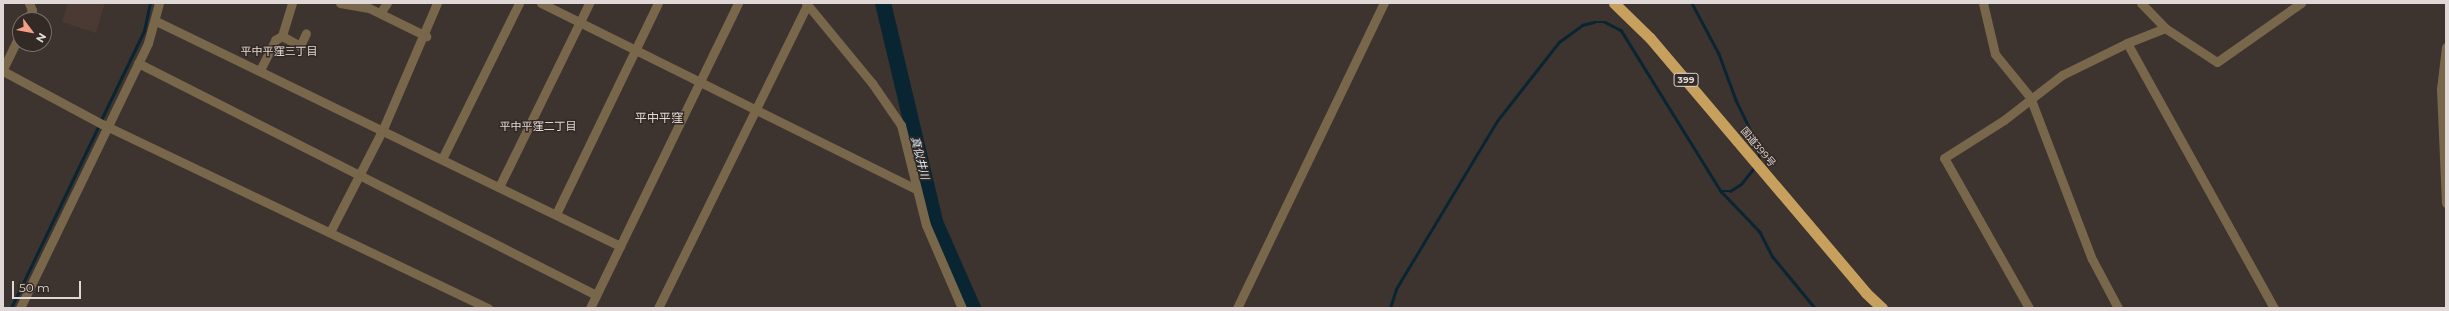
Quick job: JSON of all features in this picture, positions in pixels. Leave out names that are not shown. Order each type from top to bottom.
[{"type":"highway","name":"国道399号","points":[[1614,3],[1650,38],[1753,161],[1882,308]]},
{"type":"street","points":[[20,308],[102,124],[138,63],[156,21],[159,3]]},
{"type":"street","points":[[260,70],[275,40],[282,36],[292,3]]},
{"type":"street","points":[[340,3],[380,14],[426,36]]},
{"type":"street","points":[[380,14],[387,3]]},
{"type":"street","points":[[330,232],[360,176],[426,36],[437,3]]},
{"type":"street","points":[[442,159],[518,3]]},
{"type":"street","points":[[541,3],[757,108],[916,190]]},
{"type":"street","points":[[499,187],[589,3]]},
{"type":"street","points":[[556,214],[658,3]]},
{"type":"street","points":[[590,308],[738,3]]},
{"type":"street","points":[[1237,308],[1384,3]]},
{"type":"street","points":[[1983,3],[1995,54],[2030,98],[2092,259],[2118,308]]},
{"type":"street","points":[[2141,3],[2166,28],[2217,62],[2301,3]]},
{"type":"street","points":[[658,308],[807,4],[893,110],[901,125],[916,190],[926,225],[962,308]]},
{"type":"street","points":[[156,21],[382,129],[620,246]]},
{"type":"street","points":[[2029,308],[1944,158],[2004,120],[2030,98],[2062,75],[2127,43],[2166,28]]},
{"type":"street","points":[[282,36],[300,46],[306,33]]},
{"type":"street","points":[[2127,43],[2274,308]]},
{"type":"street","points":[[2446,47],[2441,89],[2446,203]]},
{"type":"street","points":[[12,51],[3,70],[102,124],[488,308]]},
{"type":"street","points":[[138,63],[596,295]]},
{"type":"shaded area","points":[[68,3],[105,3],[96,33],[62,22]]},
{"type":"waterway","points":[[101,120],[144,31],[150,3]]},
{"type":"waterway","name":"真似井川","points":[[883,3],[935,222],[973,308]]},
{"type":"waterway","points":[[1692,3],[1719,54],[1736,100],[1760,150],[1759,160]]},
{"type":"waterway","points":[[1390,308],[1396,289],[1497,121],[1559,42],[1582,25],[1594,22],[1605,22],[1621,30],[1721,191],[1760,232],[1773,257],[1815,308]]},
{"type":"waterway","points":[[11,308],[99,125]]},
{"type":"waterway","points":[[1721,191],[1730,191],[1741,184],[1755,167]]},
{"type":"district","name":"平中平窪三丁目","points":[[279,51]]},
{"type":"district","name":"平中平窪","points":[[659,118]]},
{"type":"district","name":"平中平窪二丁目","points":[[538,126]]}]
